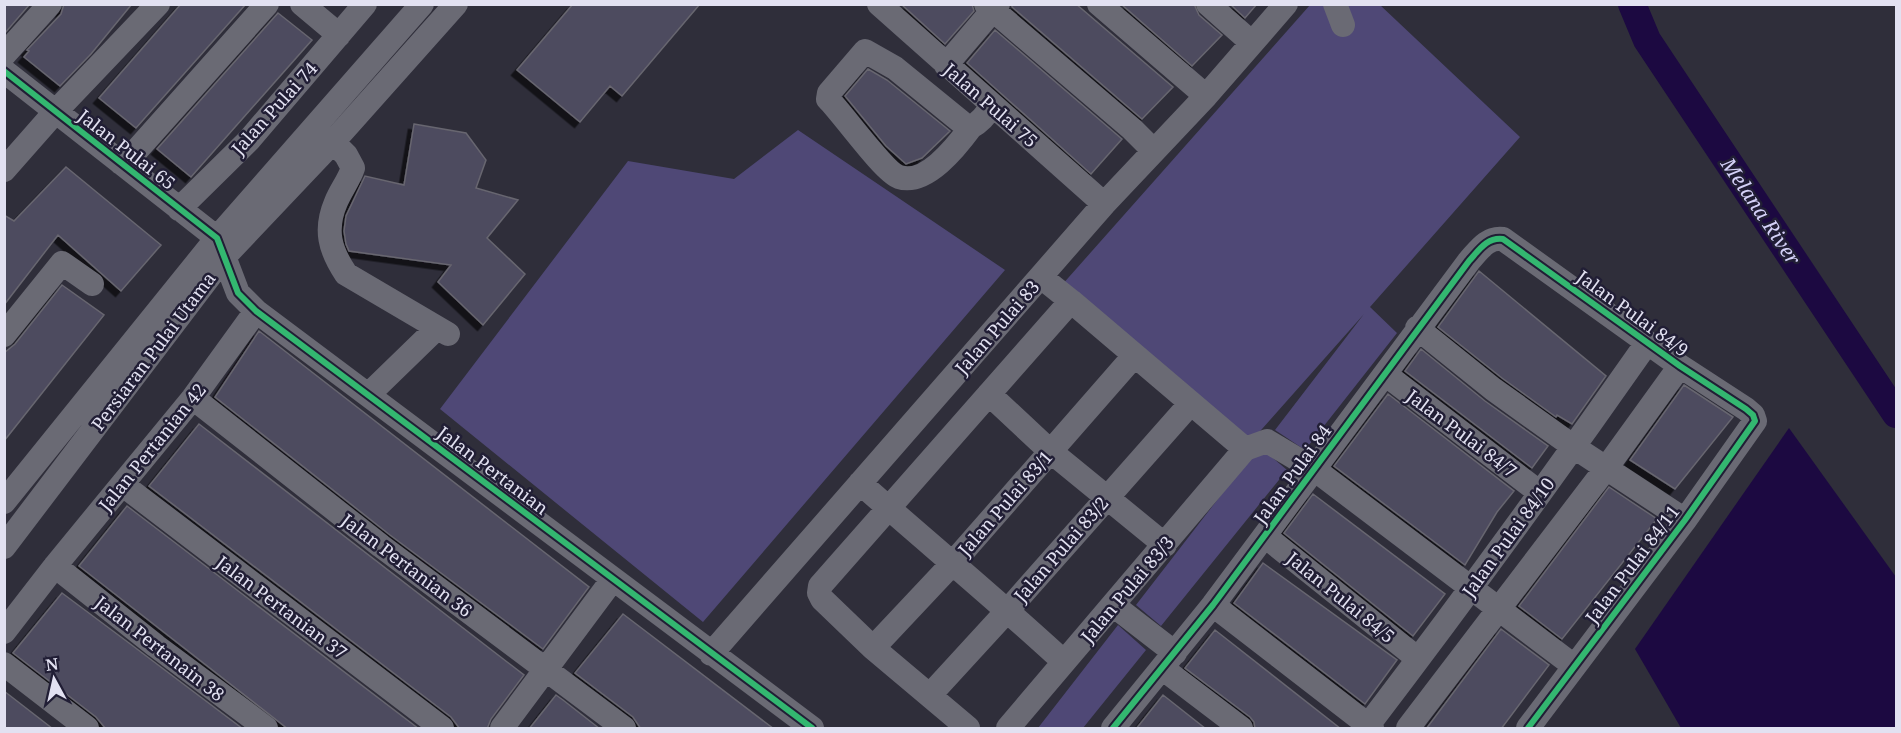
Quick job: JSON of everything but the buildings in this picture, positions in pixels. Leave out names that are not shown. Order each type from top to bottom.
[{"type":"street","points":[[4,55],[50,4]]},
{"type":"street","points":[[4,170],[56,111],[158,4]]},
{"type":"street","points":[[121,163],[136,151],[267,4]]},
{"type":"street","points":[[302,4],[339,35]]},
{"type":"street","name":"Jalan Pulai 74","points":[[179,209],[249,140],[366,4]]},
{"type":"street","name":"Persiaran Pulai Utama","points":[[4,502],[221,247],[422,4]]},
{"type":"street","name":"Persiaran Pulai Utama","points":[[4,547],[221,247],[333,142],[456,4]]},
{"type":"street","name":"Jalan Pulai 75","points":[[879,4],[1104,204]]},
{"type":"street","points":[[1099,4],[1206,96]]},
{"type":"street","points":[[1208,4],[1252,44]]},
{"type":"street","name":"Jalan Pulai 83","points":[[711,654],[1104,204],[1206,96],[1286,4]]},
{"type":"street","points":[[946,65],[992,7],[1132,129],[1154,152]]},
{"type":"street","points":[[971,127],[965,125],[895,68],[865,51],[829,93],[828,99],[898,177],[915,177],[930,171],[971,127],[987,114],[992,105]]},
{"type":"street","name":"Jalan Pulai 65","points":[[4,71],[179,209],[221,247]]},
{"type":"street","points":[[333,142],[346,155],[353,168],[336,202],[330,224],[331,245],[335,257],[346,274],[442,331],[368,395]]},
{"type":"street","name":"Jalan Pulai 84","points":[[1113,729],[1213,605],[1469,261],[1489,240],[1495,238]]},
{"type":"street","name":"Jalan Pulai 84/9","points":[[1495,238],[1503,239],[1647,343],[1753,415]]},
{"type":"street","points":[[221,247],[238,293],[256,310]]},
{"type":"street","points":[[4,335],[62,263],[92,284]]},
{"type":"street","points":[[1041,277],[1245,449],[1267,441],[1314,469],[1574,666]]},
{"type":"street","points":[[968,729],[873,648],[822,599],[819,594],[820,586],[1071,301]]},
{"type":"street","name":"Jalan Pertanian","points":[[256,310],[812,729]]},
{"type":"street","name":"Jalan Pertanian 42","points":[[4,633],[55,566],[193,398],[256,310]]},
{"type":"street","points":[[1417,328],[1493,389],[1574,447],[1685,520]]},
{"type":"street","name":"Jalan Pulai 84/10","points":[[1369,727],[1417,658],[1471,589],[1539,492],[1574,447],[1647,343]]},
{"type":"street","name":"Jalan Pulai 83/1","points":[[873,648],[952,564],[1134,356]]},
{"type":"street","points":[[1408,729],[1607,467],[1680,366]]},
{"type":"street","name":"Jalan Pulai 84/7","points":[[1385,374],[1539,492]]},
{"type":"street","points":[[989,394],[1050,451],[1165,545]]},
{"type":"street","name":"Jalan Pertanian 36","points":[[193,398],[381,546],[624,729]]},
{"type":"street","name":"Jalan Pulai 83/2","points":[[930,695],[1191,403]]},
{"type":"street","name":"Jalan Pulai 84/11","points":[[1528,729],[1685,520],[1755,421],[1753,415]]},
{"type":"street","name":"Jalan Pulai 83/3","points":[[1008,729],[1245,449]]},
{"type":"street","points":[[860,483],[1008,610],[1064,662]]},
{"type":"street","name":"Jalan Pertanian 37","points":[[123,485],[442,729]]},
{"type":"street","name":"Jalan Pulai 84/5","points":[[1265,536],[1417,658]]},
{"type":"street","name":"Jalan Pertanain 38","points":[[55,566],[215,692],[266,729]]},
{"type":"street","points":[[502,729],[613,579]]},
{"type":"street","points":[[1113,605],[1241,729]]},
{"type":"street","points":[[1213,605],[1369,727]]},
{"type":"street","points":[[4,664],[77,726]]},
{"type":"shaded area","points":[[1310,5],[1380,5],[1520,137],[1370,307],[1397,333],[1305,450],[1275,430],[1364,314],[1246,447],[1061,286]]},
{"type":"shaded area","points":[[798,130],[1005,270],[703,622],[440,409],[628,161],[734,179]]},
{"type":"shaded area","points":[[1789,428],[1896,577],[1896,728],[1681,728],[1635,649]]},
{"type":"shaded area","points":[[1259,446],[1287,470],[1161,626],[1136,605]]},
{"type":"shaded area","points":[[1118,625],[1146,650],[1083,728],[1038,728]]},
{"type":"waterway","name":"Melana River","points":[[1632,4],[1647,40],[1896,414]]},
{"type":"cycle path","points":[[4,71],[217,238],[238,293],[256,311],[812,728]]},
{"type":"cycle path","points":[[1113,728],[1213,605],[1469,261],[1484,245],[1497,239],[1503,239],[1680,366],[1746,409],[1753,415],[1755,421],[1685,520],[1528,728]]}]
